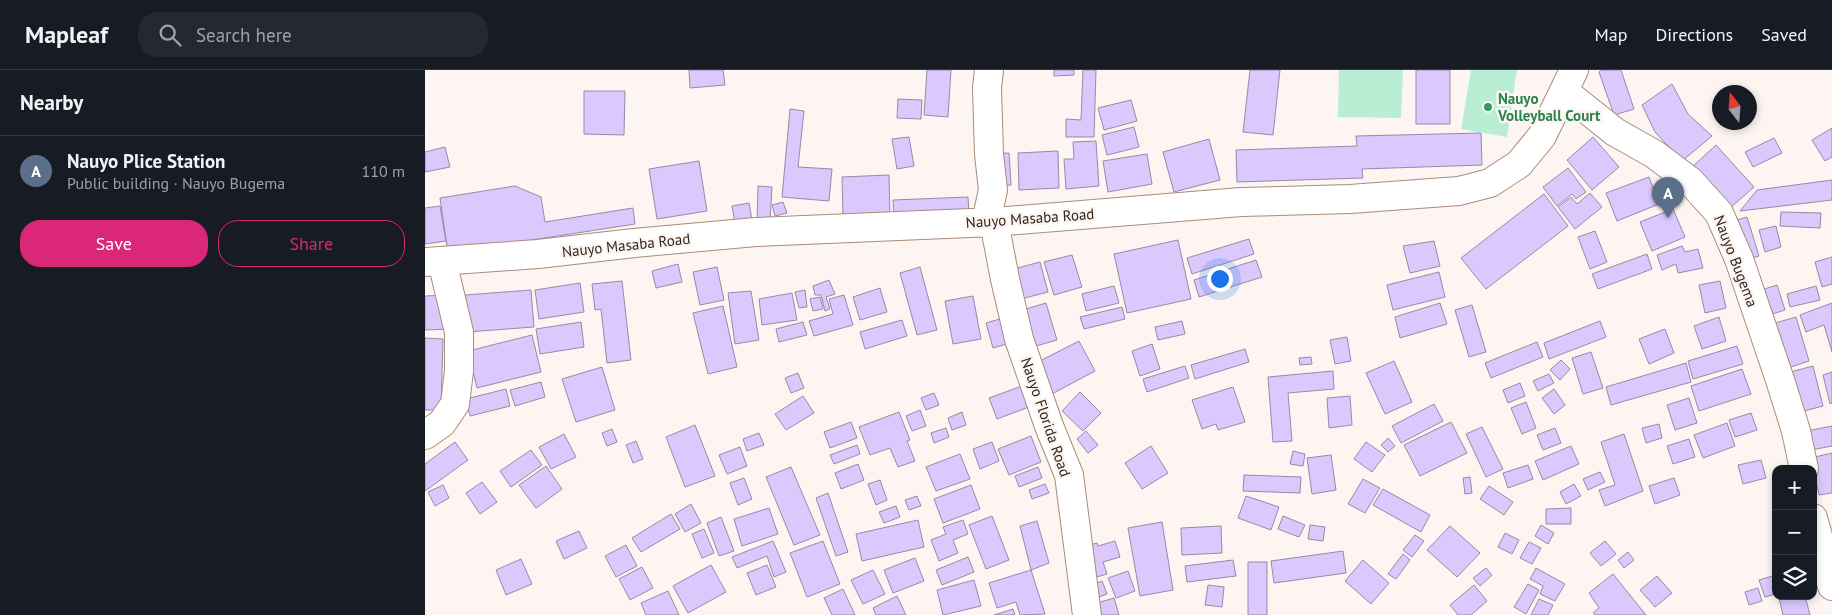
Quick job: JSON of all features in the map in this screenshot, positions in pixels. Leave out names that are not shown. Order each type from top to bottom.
[{"type":"street","points":[[989,70],[987,88],[989,154],[993,190],[990,222]]},
{"type":"street","name":"Nauyo Masaba Road","points":[[434,262],[538,254],[756,232],[990,222],[1241,202],[1350,199],[1459,191],[1490,183],[1519,164],[1542,136],[1569,81]]},
{"type":"street","name":"Nauyo Bugema","points":[[1569,81],[1615,132],[1654,154],[1690,181],[1719,213],[1739,259],[1780,380],[1796,431],[1802,465]]},
{"type":"street","name":"Nauyo Florida Road","points":[[990,222],[1019,339],[1049,426],[1069,475],[1087,615]]},
{"type":"street","points":[[425,435],[442,423],[455,404],[459,371],[459,332],[434,262]]},
{"type":"street","points":[[1817,532],[1832,586]]},
{"type":"green space","points":[[1339,70],[1403,70],[1401,118],[1338,117]]},
{"type":"green space","name":"Nauyo Volleyball Court","points":[[1471,70],[1517,70],[1507,137],[1461,129]]},
{"type":"building","points":[[689,70],[723,70],[725,85],[690,88]]},
{"type":"building","points":[[927,70],[951,70],[948,117],[924,115]]},
{"type":"building","points":[[1054,70],[1074,70],[1074,75],[1054,76]]},
{"type":"building","points":[[1083,70],[1096,70],[1094,137],[1066,137],[1066,119],[1081,120]]},
{"type":"building","points":[[1250,70],[1280,70],[1273,135],[1243,132]]},
{"type":"building","points":[[1416,70],[1450,70],[1450,124],[1416,124]]},
{"type":"building","points":[[1601,70],[1621,70],[1634,109],[1614,115],[1599,72]]},
{"type":"building","points":[[1672,84],[1688,114],[1712,136],[1682,161],[1655,132],[1642,105]]},
{"type":"building","points":[[584,91],[625,91],[624,135],[584,134]]},
{"type":"building","points":[[898,99],[922,100],[921,119],[897,118]]},
{"type":"building","points":[[1131,100],[1137,121],[1104,130],[1098,108]]},
{"type":"building","points":[[790,109],[804,111],[798,167],[832,169],[829,201],[782,197]]},
{"type":"building","points":[[1134,127],[1139,147],[1107,155],[1102,135]]},
{"type":"building","points":[[1832,128],[1832,157],[1825,161],[1812,140]]},
{"type":"building","points":[[1481,133],[1482,165],[1362,169],[1363,178],[1237,182],[1236,150],[1357,146],[1356,136]]},
{"type":"building","points":[[909,137],[914,166],[897,169],[892,139]]},
{"type":"building","points":[[1593,137],[1619,167],[1592,190],[1567,160]]},
{"type":"building","points":[[1774,138],[1782,153],[1753,167],[1745,152]]},
{"type":"building","points":[[1209,139],[1220,180],[1174,192],[1163,152]]},
{"type":"building","points":[[1096,141],[1099,186],[1066,189],[1064,159],[1074,159],[1073,142]]},
{"type":"building","points":[[1716,145],[1754,187],[1729,209],[1690,169]]},
{"type":"building","points":[[445,147],[450,167],[425,172],[425,152]]},
{"type":"building","points":[[1058,151],[1059,188],[1019,190],[1018,153]]},
{"type":"building","points":[[1009,153],[1011,185],[993,186],[992,154]]},
{"type":"building","points":[[1147,154],[1152,184],[1108,192],[1103,161]]},
{"type":"building","points":[[699,161],[707,211],[657,219],[649,169]]},
{"type":"building","points":[[1568,168],[1586,192],[1576,199],[1572,194],[1557,206],[1543,187]]},
{"type":"building","points":[[889,175],[890,215],[843,217],[842,177]]},
{"type":"building","points":[[1649,177],[1659,204],[1617,221],[1606,193]]},
{"type":"building","points":[[1832,180],[1832,200],[1740,211],[1757,190]]},
{"type":"building","points":[[515,186],[541,197],[545,222],[633,208],[635,224],[448,253],[440,198]]},
{"type":"building","points":[[758,186],[772,187],[770,222],[757,222]]},
{"type":"building","points":[[1590,193],[1602,207],[1575,229],[1558,207],[1571,197],[1577,204]]},
{"type":"building","points":[[1544,194],[1568,226],[1486,289],[1461,258]]},
{"type":"building","points":[[968,197],[969,214],[894,218],[893,200]]},
{"type":"building","points":[[783,202],[787,213],[775,216],[772,205]]},
{"type":"building","points":[[749,203],[752,220],[735,223],[732,206]]},
{"type":"building","points":[[440,206],[446,241],[425,244],[425,208]]},
{"type":"building","points":[[1673,209],[1685,237],[1652,251],[1640,222]]},
{"type":"building","points":[[1781,212],[1821,213],[1820,228],[1780,226]]},
{"type":"building","points":[[1747,217],[1759,256],[1741,261],[1730,222]]},
{"type":"building","points":[[1776,226],[1781,247],[1765,252],[1759,230]]},
{"type":"building","points":[[1595,231],[1607,262],[1590,269],[1578,237]]},
{"type":"building","points":[[1249,239],[1254,254],[1192,274],[1187,258]]},
{"type":"building","points":[[1178,240],[1191,299],[1127,313],[1114,254]]},
{"type":"building","points":[[1434,241],[1440,266],[1410,273],[1403,246]]},
{"type":"building","points":[[1682,246],[1685,252],[1698,249],[1703,268],[1678,273],[1676,264],[1662,270],[1657,255]]},
{"type":"building","points":[[1647,254],[1652,269],[1598,289],[1592,274]]},
{"type":"building","points":[[1072,255],[1082,287],[1054,295],[1044,262]]},
{"type":"building","points":[[1832,257],[1832,284],[1822,287],[1815,262]]},
{"type":"building","points":[[1256,260],[1262,277],[1199,297],[1194,280]]},
{"type":"building","points":[[1040,262],[1048,292],[1017,300],[1010,270]]},
{"type":"building","points":[[678,264],[682,282],[656,288],[652,271]]},
{"type":"building","points":[[717,267],[724,300],[700,305],[693,272]]},
{"type":"building","points":[[920,267],[937,330],[917,335],[900,273]]},
{"type":"building","points":[[1439,272],[1445,297],[1393,310],[1387,285]]},
{"type":"building","points":[[829,280],[835,294],[826,297],[830,309],[825,311],[821,295],[815,295],[813,286]]},
{"type":"building","points":[[622,281],[631,360],[607,363],[601,309],[595,310],[592,284]]},
{"type":"building","points":[[1720,281],[1726,308],[1705,313],[1699,285]]},
{"type":"building","points":[[580,283],[584,312],[539,319],[535,290]]},
{"type":"building","points":[[1777,285],[1785,310],[1760,318],[1752,293]]},
{"type":"building","points":[[1114,286],[1119,303],[1086,311],[1082,294]]},
{"type":"building","points":[[1816,286],[1820,300],[1790,307],[1787,294]]},
{"type":"building","points":[[880,288],[887,312],[860,320],[853,297]]},
{"type":"building","points":[[531,290],[534,327],[467,332],[465,295]]},
{"type":"building","points":[[805,290],[807,307],[799,308],[795,292]]},
{"type":"building","points":[[751,291],[759,340],[735,344],[728,293]]},
{"type":"building","points":[[792,293],[797,320],[762,325],[759,299]]},
{"type":"building","points":[[449,295],[450,329],[425,330],[425,296]]},
{"type":"building","points":[[844,295],[853,325],[814,336],[809,321],[833,314],[829,299]]},
{"type":"building","points":[[973,296],[981,339],[953,344],[945,301]]},
{"type":"building","points":[[820,297],[823,309],[813,311],[810,299]]},
{"type":"building","points":[[1046,303],[1057,340],[1029,348],[1019,311]]},
{"type":"building","points":[[1440,303],[1447,324],[1400,338],[1395,317]]},
{"type":"building","points":[[1832,303],[1832,352],[1824,325],[1806,332],[1800,315]]},
{"type":"building","points":[[1472,305],[1486,352],[1469,357],[1455,310]]},
{"type":"building","points":[[723,306],[737,367],[708,374],[693,313]]},
{"type":"building","points":[[1122,307],[1125,319],[1084,329],[1080,317]]},
{"type":"building","points":[[1719,317],[1726,341],[1702,349],[1694,326]]},
{"type":"building","points":[[1796,317],[1809,361],[1779,371],[1765,326]]},
{"type":"building","points":[[1003,318],[1010,343],[993,348],[986,323]]},
{"type":"building","points":[[902,320],[907,336],[865,349],[860,332]]},
{"type":"building","points":[[1182,321],[1185,334],[1158,340],[1155,327]]},
{"type":"building","points":[[1600,321],[1606,337],[1549,359],[1544,343]]},
{"type":"building","points":[[581,322],[584,347],[540,354],[536,329]]},
{"type":"building","points":[[803,322],[807,335],[779,342],[776,329]]},
{"type":"building","points":[[1665,329],[1674,353],[1649,364],[1639,339]]},
{"type":"building","points":[[532,335],[541,372],[477,388],[468,351]]},
{"type":"building","points":[[1347,337],[1351,361],[1335,364],[1330,340]]},
{"type":"building","points":[[425,338],[443,339],[441,410],[425,410]]},
{"type":"building","points":[[1079,341],[1095,371],[1050,395],[1034,364]]},
{"type":"building","points":[[1537,342],[1543,357],[1491,378],[1485,363]]},
{"type":"building","points":[[1152,344],[1160,369],[1140,376],[1132,351]]},
{"type":"building","points":[[1737,346],[1743,364],[1693,379],[1688,361]]},
{"type":"building","points":[[1245,349],[1249,362],[1195,379],[1191,365]]},
{"type":"building","points":[[1591,352],[1603,388],[1583,394],[1572,358]]},
{"type":"building","points":[[1311,357],[1312,364],[1300,365],[1299,358]]},
{"type":"building","points":[[1561,360],[1570,369],[1560,380],[1550,370]]},
{"type":"building","points":[[1394,361],[1412,402],[1385,414],[1366,373]]},
{"type":"building","points":[[1686,363],[1691,382],[1611,405],[1606,387]]},
{"type":"building","points":[[1185,366],[1189,378],[1147,392],[1143,379]]},
{"type":"building","points":[[1813,366],[1823,406],[1793,414],[1783,374]]},
{"type":"building","points":[[602,367],[615,410],[576,422],[562,379]]},
{"type":"building","points":[[1742,369],[1751,394],[1699,411],[1691,386]]},
{"type":"building","points":[[1333,371],[1334,389],[1288,393],[1292,441],[1273,442],[1268,377]]},
{"type":"building","points":[[1832,372],[1832,403],[1830,404],[1823,375]]},
{"type":"building","points":[[798,373],[804,388],[791,393],[785,378]]},
{"type":"building","points":[[1549,374],[1554,383],[1538,391],[1533,381]]},
{"type":"building","points":[[541,382],[545,397],[515,406],[510,390]]},
{"type":"building","points":[[1520,383],[1525,396],[1508,403],[1503,390]]},
{"type":"building","points":[[1022,386],[1029,407],[997,419],[989,398]]},
{"type":"building","points":[[1233,387],[1245,422],[1218,430],[1216,424],[1202,429],[1192,400]]},
{"type":"building","points":[[506,389],[510,406],[470,416],[466,399]]},
{"type":"building","points":[[1554,389],[1565,405],[1554,414],[1542,398]]},
{"type":"building","points":[[1080,392],[1101,413],[1083,431],[1062,411]]},
{"type":"building","points":[[934,393],[939,405],[926,410],[921,398]]},
{"type":"building","points":[[803,396],[814,413],[786,430],[775,414]]},
{"type":"building","points":[[1350,396],[1352,425],[1329,428],[1327,398]]},
{"type":"building","points":[[1689,398],[1697,423],[1675,430],[1667,405]]},
{"type":"building","points":[[1526,402],[1536,428],[1522,434],[1511,408]]},
{"type":"building","points":[[1434,404],[1443,421],[1401,443],[1392,426]]},
{"type":"building","points":[[920,410],[926,426],[912,431],[906,416]]},
{"type":"building","points":[[899,412],[910,440],[907,441],[915,461],[898,467],[890,448],[870,455],[859,427]]},
{"type":"building","points":[[962,412],[966,425],[952,430],[948,418]]},
{"type":"building","points":[[1751,413],[1757,430],[1735,437],[1729,420]]},
{"type":"building","points":[[851,422],[857,438],[830,448],[824,432]]},
{"type":"building","points":[[1451,422],[1467,453],[1420,476],[1404,445]]},
{"type":"building","points":[[1727,423],[1735,446],[1703,458],[1694,435]]},
{"type":"building","points":[[1659,424],[1662,438],[1646,443],[1642,428]]},
{"type":"building","points":[[695,425],[715,476],[685,487],[666,437]]},
{"type":"building","points":[[1832,426],[1832,446],[1811,450],[1807,431]]},
{"type":"building","points":[[1482,427],[1503,469],[1486,477],[1466,434]]},
{"type":"building","points":[[946,428],[949,437],[934,443],[931,433]]},
{"type":"building","points":[[1555,428],[1561,443],[1543,450],[1537,435]]},
{"type":"building","points":[[612,429],[617,442],[607,446],[602,433]]},
{"type":"building","points":[[1086,431],[1098,445],[1088,453],[1077,439]]},
{"type":"building","points":[[759,433],[764,445],[747,451],[743,439]]},
{"type":"building","points":[[564,434],[576,457],[551,469],[539,447]]},
{"type":"building","points":[[1624,434],[1643,491],[1605,506],[1599,490],[1615,485],[1601,442]]},
{"type":"building","points":[[1031,436],[1041,462],[1009,475],[998,449]]},
{"type":"building","points":[[1388,438],[1395,446],[1388,452],[1381,445]]},
{"type":"building","points":[[1689,439],[1695,457],[1673,464],[1667,446]]},
{"type":"building","points":[[636,441],[643,459],[633,463],[626,445]]},
{"type":"building","points":[[455,442],[468,460],[425,491],[425,464]]},
{"type":"building","points":[[992,442],[999,461],[980,469],[973,449]]},
{"type":"building","points":[[1366,442],[1385,455],[1372,472],[1354,459]]},
{"type":"building","points":[[857,445],[860,454],[834,464],[830,455]]},
{"type":"building","points":[[1151,446],[1168,473],[1142,489],[1125,463]]},
{"type":"building","points":[[1571,446],[1579,464],[1543,480],[1535,461]]},
{"type":"building","points":[[740,447],[747,466],[727,474],[719,455]]},
{"type":"building","points":[[531,450],[542,465],[511,487],[500,471]]},
{"type":"building","points":[[1293,451],[1305,454],[1303,466],[1290,464]]},
{"type":"building","points":[[1832,453],[1832,493],[1819,495],[1817,465],[1813,465],[1811,458]]},
{"type":"building","points":[[960,454],[970,479],[936,491],[926,467]]},
{"type":"building","points":[[1331,455],[1336,490],[1312,494],[1307,458]]},
{"type":"building","points":[[1761,460],[1766,478],[1743,484],[1738,465]]},
{"type":"building","points":[[858,464],[864,480],[841,489],[835,473]]},
{"type":"building","points":[[1528,465],[1533,479],[1508,488],[1503,473]]},
{"type":"building","points":[[546,466],[562,489],[536,508],[519,485]]},
{"type":"building","points":[[791,467],[820,535],[794,545],[766,477]]},
{"type":"building","points":[[1038,467],[1042,478],[1019,487],[1015,476]]},
{"type":"building","points":[[1600,472],[1605,482],[1588,490],[1583,479]]},
{"type":"building","points":[[1244,475],[1301,477],[1300,493],[1243,491]]},
{"type":"building","points":[[1470,477],[1472,493],[1465,494],[1463,478]]},
{"type":"building","points":[[744,478],[752,499],[738,505],[730,483]]},
{"type":"building","points":[[1674,478],[1680,495],[1655,504],[1649,486]]},
{"type":"building","points":[[1363,479],[1380,488],[1365,513],[1348,504]]},
{"type":"building","points":[[880,480],[887,500],[876,505],[868,484]]},
{"type":"building","points":[[482,482],[497,502],[480,514],[466,493]]},
{"type":"building","points":[[1045,484],[1049,493],[1032,499],[1029,490]]},
{"type":"building","points":[[1574,484],[1581,496],[1566,504],[1560,492]]},
{"type":"building","points":[[443,485],[449,498],[435,506],[428,492]]},
{"type":"building","points":[[971,485],[980,509],[943,523],[934,499]]},
{"type":"building","points":[[1489,486],[1513,502],[1504,515],[1480,499]]},
{"type":"building","points":[[1383,489],[1430,515],[1421,532],[1373,505]]},
{"type":"building","points":[[828,493],[848,552],[836,556],[816,498]]},
{"type":"building","points":[[917,496],[921,506],[909,510],[905,500]]},
{"type":"building","points":[[1246,496],[1279,507],[1271,530],[1238,518]]},
{"type":"building","points":[[691,504],[701,523],[685,532],[675,514]]},
{"type":"building","points":[[896,506],[900,517],[884,523],[879,512]]},
{"type":"building","points":[[769,508],[778,534],[742,546],[734,519]]},
{"type":"building","points":[[1571,508],[1571,524],[1546,524],[1546,509]]},
{"type":"building","points":[[671,514],[680,529],[641,552],[632,538]]},
{"type":"building","points":[[992,516],[1009,560],[986,569],[969,525]]},
{"type":"building","points":[[1283,516],[1305,525],[1299,537],[1278,529]]},
{"type":"building","points":[[721,517],[734,551],[719,556],[707,523]]},
{"type":"building","points":[[918,520],[924,547],[862,561],[856,534]]},
{"type":"building","points":[[963,520],[968,534],[953,540],[958,553],[939,561],[931,540],[946,534],[943,527]]},
{"type":"building","points":[[1037,521],[1049,563],[1031,570],[1020,526]]},
{"type":"building","points":[[1162,522],[1173,590],[1140,596],[1128,528]]},
{"type":"building","points":[[1310,525],[1325,527],[1323,541],[1308,539]]},
{"type":"building","points":[[1541,525],[1554,533],[1548,544],[1535,536]]},
{"type":"building","points":[[1221,526],[1222,553],[1182,555],[1181,528]]},
{"type":"building","points":[[1450,526],[1480,553],[1457,577],[1427,550]]},
{"type":"building","points":[[704,529],[714,553],[702,558],[692,534]]},
{"type":"building","points":[[579,531],[587,548],[564,559],[556,541]]},
{"type":"building","points":[[1505,533],[1519,540],[1512,554],[1498,547]]},
{"type":"building","points":[[1415,535],[1424,541],[1412,557],[1403,550]]},
{"type":"building","points":[[773,541],[786,572],[774,577],[767,556],[737,568],[732,557]]},
{"type":"building","points":[[823,541],[840,584],[807,597],[790,553]]},
{"type":"building","points":[[1115,541],[1120,557],[1103,562],[1107,574],[1090,579],[1080,548],[1097,543],[1098,546]]},
{"type":"building","points":[[1605,541],[1616,554],[1601,566],[1590,553]]},
{"type":"building","points":[[1529,542],[1541,548],[1532,564],[1520,558]]},
{"type":"building","points":[[626,545],[637,566],[616,577],[605,556]]},
{"type":"building","points":[[1343,551],[1346,573],[1274,583],[1271,561]]},
{"type":"building","points":[[1628,552],[1634,560],[1624,568],[1618,560]]},
{"type":"building","points":[[1403,554],[1410,560],[1396,579],[1388,574]]},
{"type":"building","points":[[968,557],[974,572],[942,585],[936,570]]},
{"type":"building","points":[[915,558],[924,581],[893,593],[884,570]]},
{"type":"building","points":[[521,559],[532,584],[506,595],[496,570]]},
{"type":"building","points":[[1233,560],[1236,576],[1187,582],[1185,566]]},
{"type":"building","points":[[1363,560],[1389,583],[1371,604],[1345,581]]},
{"type":"building","points":[[1248,562],[1267,562],[1267,615],[1248,615]]},
{"type":"building","points":[[711,565],[726,592],[688,613],[673,586]]},
{"type":"building","points":[[767,565],[776,587],[756,595],[747,573]]},
{"type":"building","points":[[642,567],[653,588],[630,600],[619,579]]},
{"type":"building","points":[[1486,568],[1492,575],[1480,586],[1473,578]]},
{"type":"building","points":[[1536,568],[1565,584],[1555,601],[1540,594],[1543,586],[1530,579]]},
{"type":"building","points":[[873,570],[885,594],[863,604],[851,580]]},
{"type":"building","points":[[1031,570],[1045,614],[1020,615],[1016,602],[997,608],[989,583]]},
{"type":"building","points":[[1128,571],[1135,591],[1116,598],[1108,578]]},
{"type":"building","points":[[1613,574],[1646,615],[1595,615],[1593,613],[1599,608],[1589,593]]},
{"type":"building","points":[[1657,576],[1672,593],[1655,607],[1640,590]]},
{"type":"building","points":[[1772,576],[1772,595],[1765,597],[1759,580]]},
{"type":"building","points":[[974,580],[981,606],[943,615],[937,590]]},
{"type":"building","points":[[1102,581],[1107,594],[1099,597],[1095,584]]},
{"type":"building","points":[[1528,584],[1539,590],[1526,614],[1514,607]]},
{"type":"building","points":[[1208,585],[1224,587],[1222,607],[1205,605]]},
{"type":"building","points":[[1474,585],[1487,601],[1471,615],[1458,615],[1450,605]]},
{"type":"building","points":[[1758,588],[1762,601],[1749,605],[1745,592]]},
{"type":"building","points":[[843,589],[855,615],[832,615],[824,598]]},
{"type":"building","points":[[668,591],[679,615],[646,615],[641,603]]},
{"type":"building","points":[[897,596],[906,615],[876,615],[873,608]]},
{"type":"building","points":[[1114,598],[1119,615],[1101,615],[1097,603]]},
{"type":"building","points":[[1539,599],[1553,605],[1548,615],[1531,615]]},
{"type":"building","points":[[1779,600],[1806,600],[1810,615],[1783,615]]},
{"type":"building","points":[[1013,609],[1015,615],[994,615]]},
{"type":"place","name":"Nauyo Volleyball Court","points":[[1488,107]]},
{"type":"place","name":"Nauyo Plice Station","points":[[1668,218]]}]
